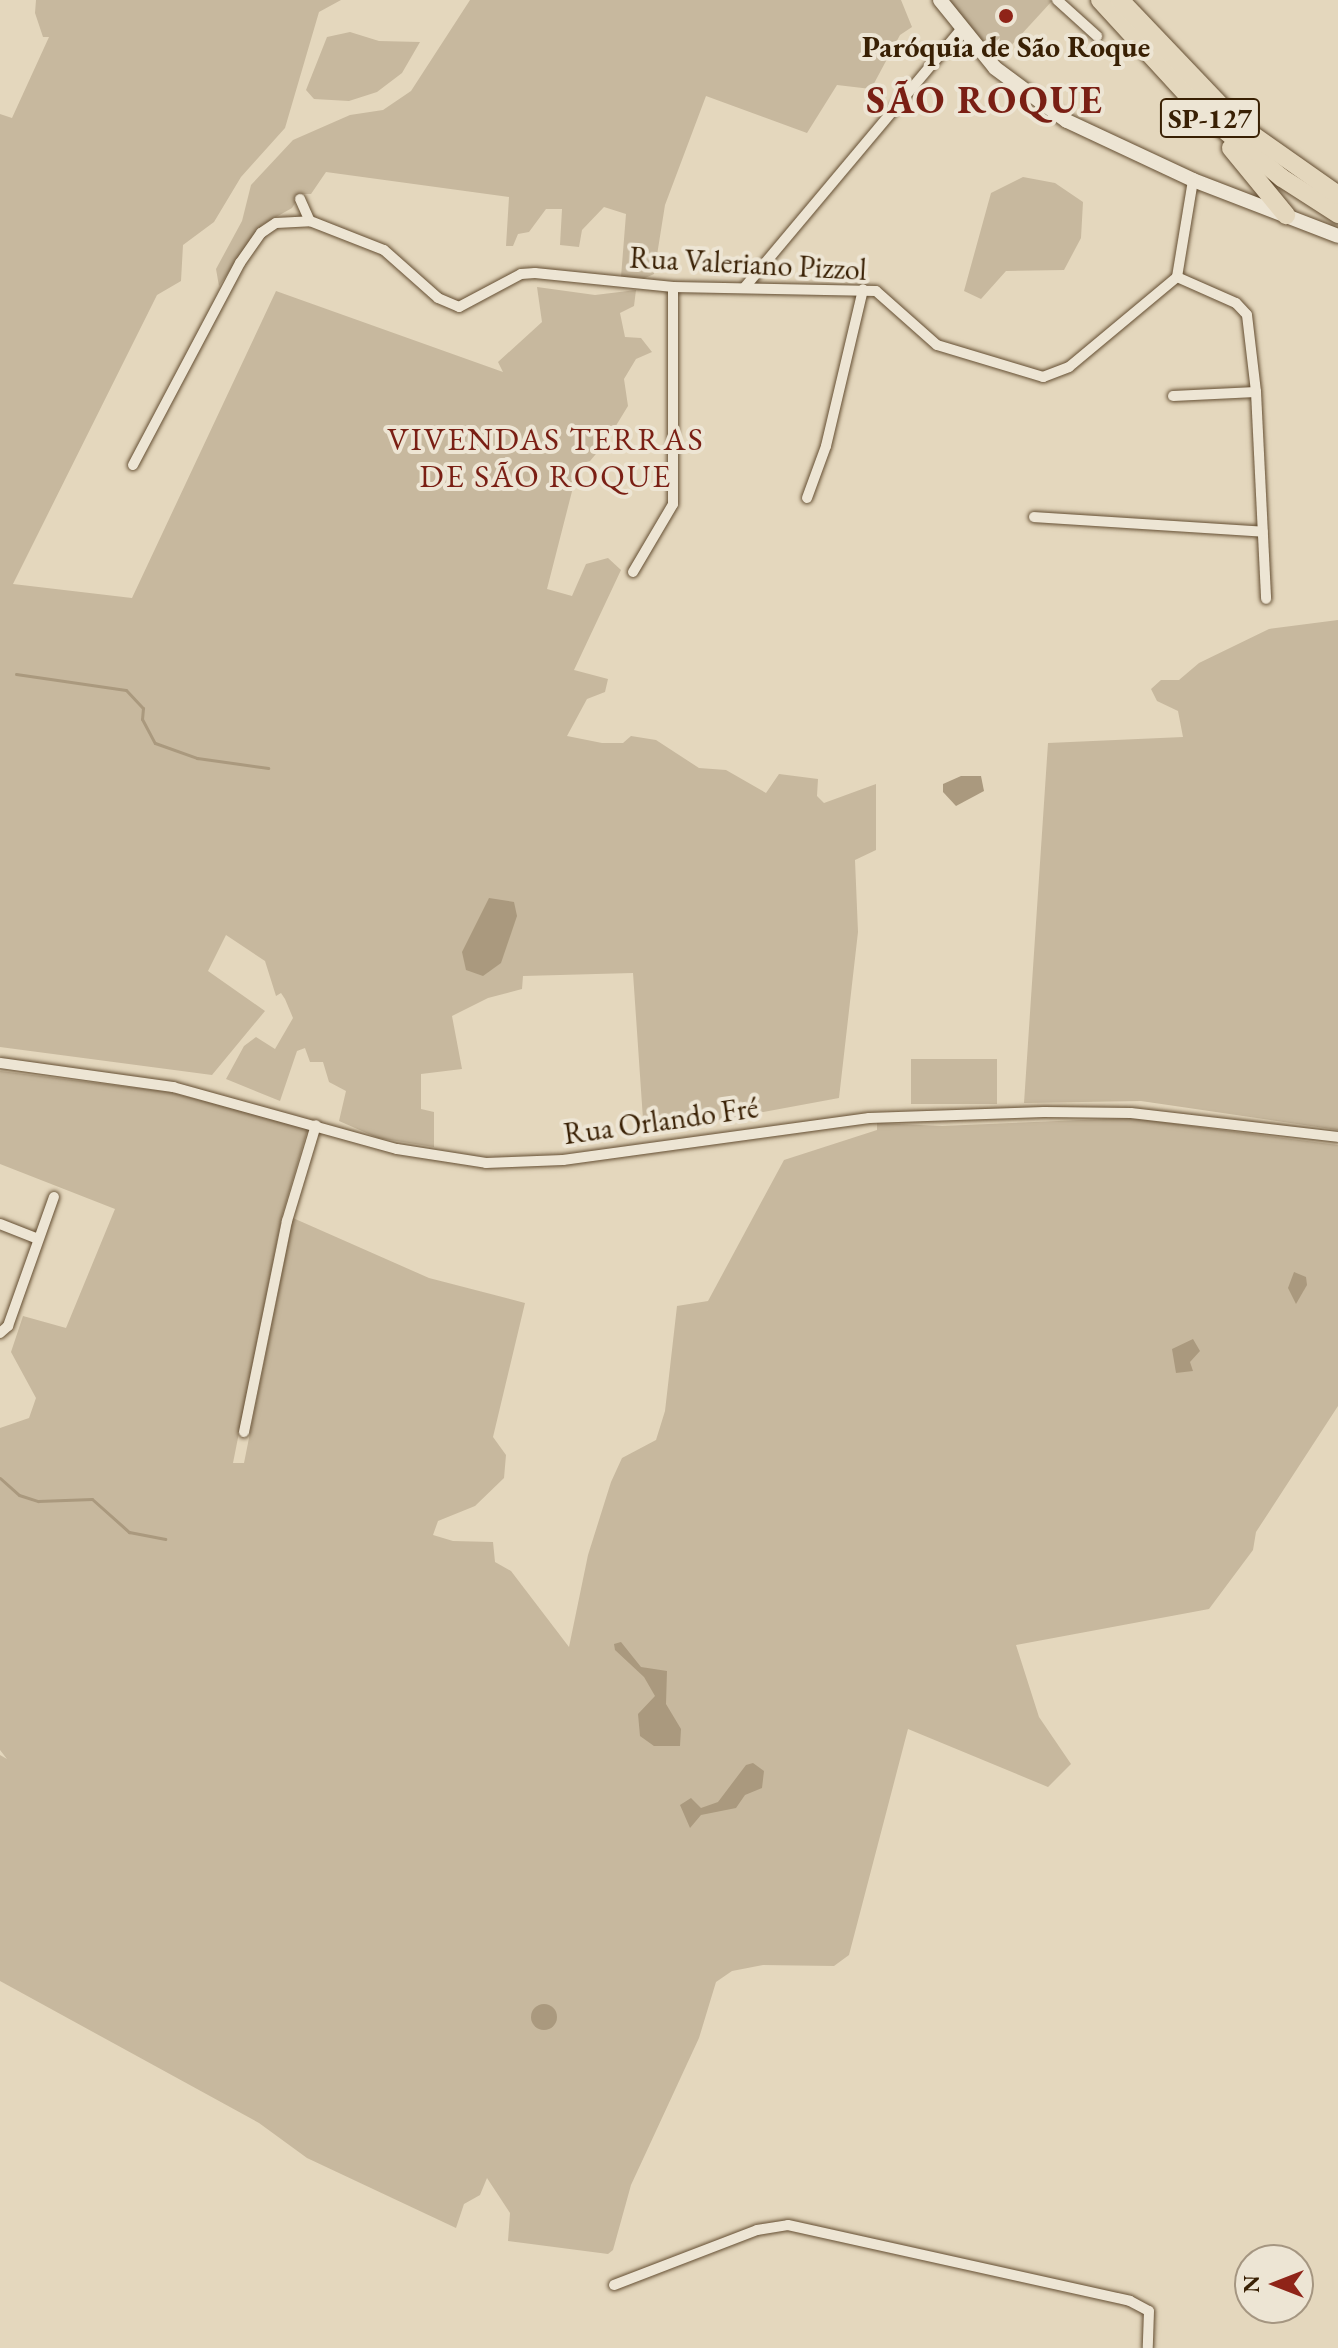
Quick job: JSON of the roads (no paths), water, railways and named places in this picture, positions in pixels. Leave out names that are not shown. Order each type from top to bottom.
[{"type":"highway","name":"SP-127","points":[[1100,0],[1203,112],[1282,178],[1338,214]]},
{"type":"highway","name":"SP-127","points":[[1120,0],[1240,126],[1338,195]]},
{"type":"highway","points":[[1203,112],[1286,215]]},
{"type":"street","points":[[940,0],[961,30],[995,68],[1045,108],[1193,180],[1338,236]]},
{"type":"street","points":[[1057,0],[1097,36]]},
{"type":"street","points":[[745,287],[961,30]]},
{"type":"street","points":[[1193,180],[1177,277],[1236,303],[1247,315],[1256,392],[1266,599]]},
{"type":"street","points":[[133,465],[261,233],[276,223],[310,221],[300,199]]},
{"type":"street","name":"Rua Valeriano Pizzol","points":[[310,221],[384,250],[438,298],[459,307],[521,274],[673,287],[863,289],[890,300],[937,345],[1043,377],[1069,367],[1177,277]]},
{"type":"street","points":[[633,572],[673,504],[673,287]]},
{"type":"street","points":[[807,498],[826,446],[863,289]]},
{"type":"street","points":[[1173,396],[1256,392]]},
{"type":"street","points":[[1034,517],[1263,532]]},
{"type":"street","name":"Rua Orlando Fré","points":[[0,1063],[173,1087],[397,1149],[486,1163],[563,1160],[869,1118],[1044,1112],[1131,1113],[1338,1137]]},
{"type":"street","points":[[244,1432],[287,1221],[316,1125]]},
{"type":"street","points":[[0,1333],[8,1326],[54,1197]]},
{"type":"street","points":[[0,1224],[38,1239]]},
{"type":"street","points":[[614,2285],[757,2230],[788,2225],[1130,2301],[1149,2311],[1148,2348]]},
{"type":"waterway","points":[[16,674],[126,690],[143,708],[142,719],[155,743],[197,758],[268,768]]},
{"type":"waterway","points":[[0,1478],[19,1495],[38,1501],[92,1499],[129,1532],[165,1539]]},
{"type":"place","name":"Paróquia de São Roque","points":[[1006,16]]},
{"type":"district","name":"SÃO ROQUE","points":[[985,100]]},
{"type":"district","name":"VIVENDAS TERRAS DE SÃO ROQUE","points":[[546,458]]}]
